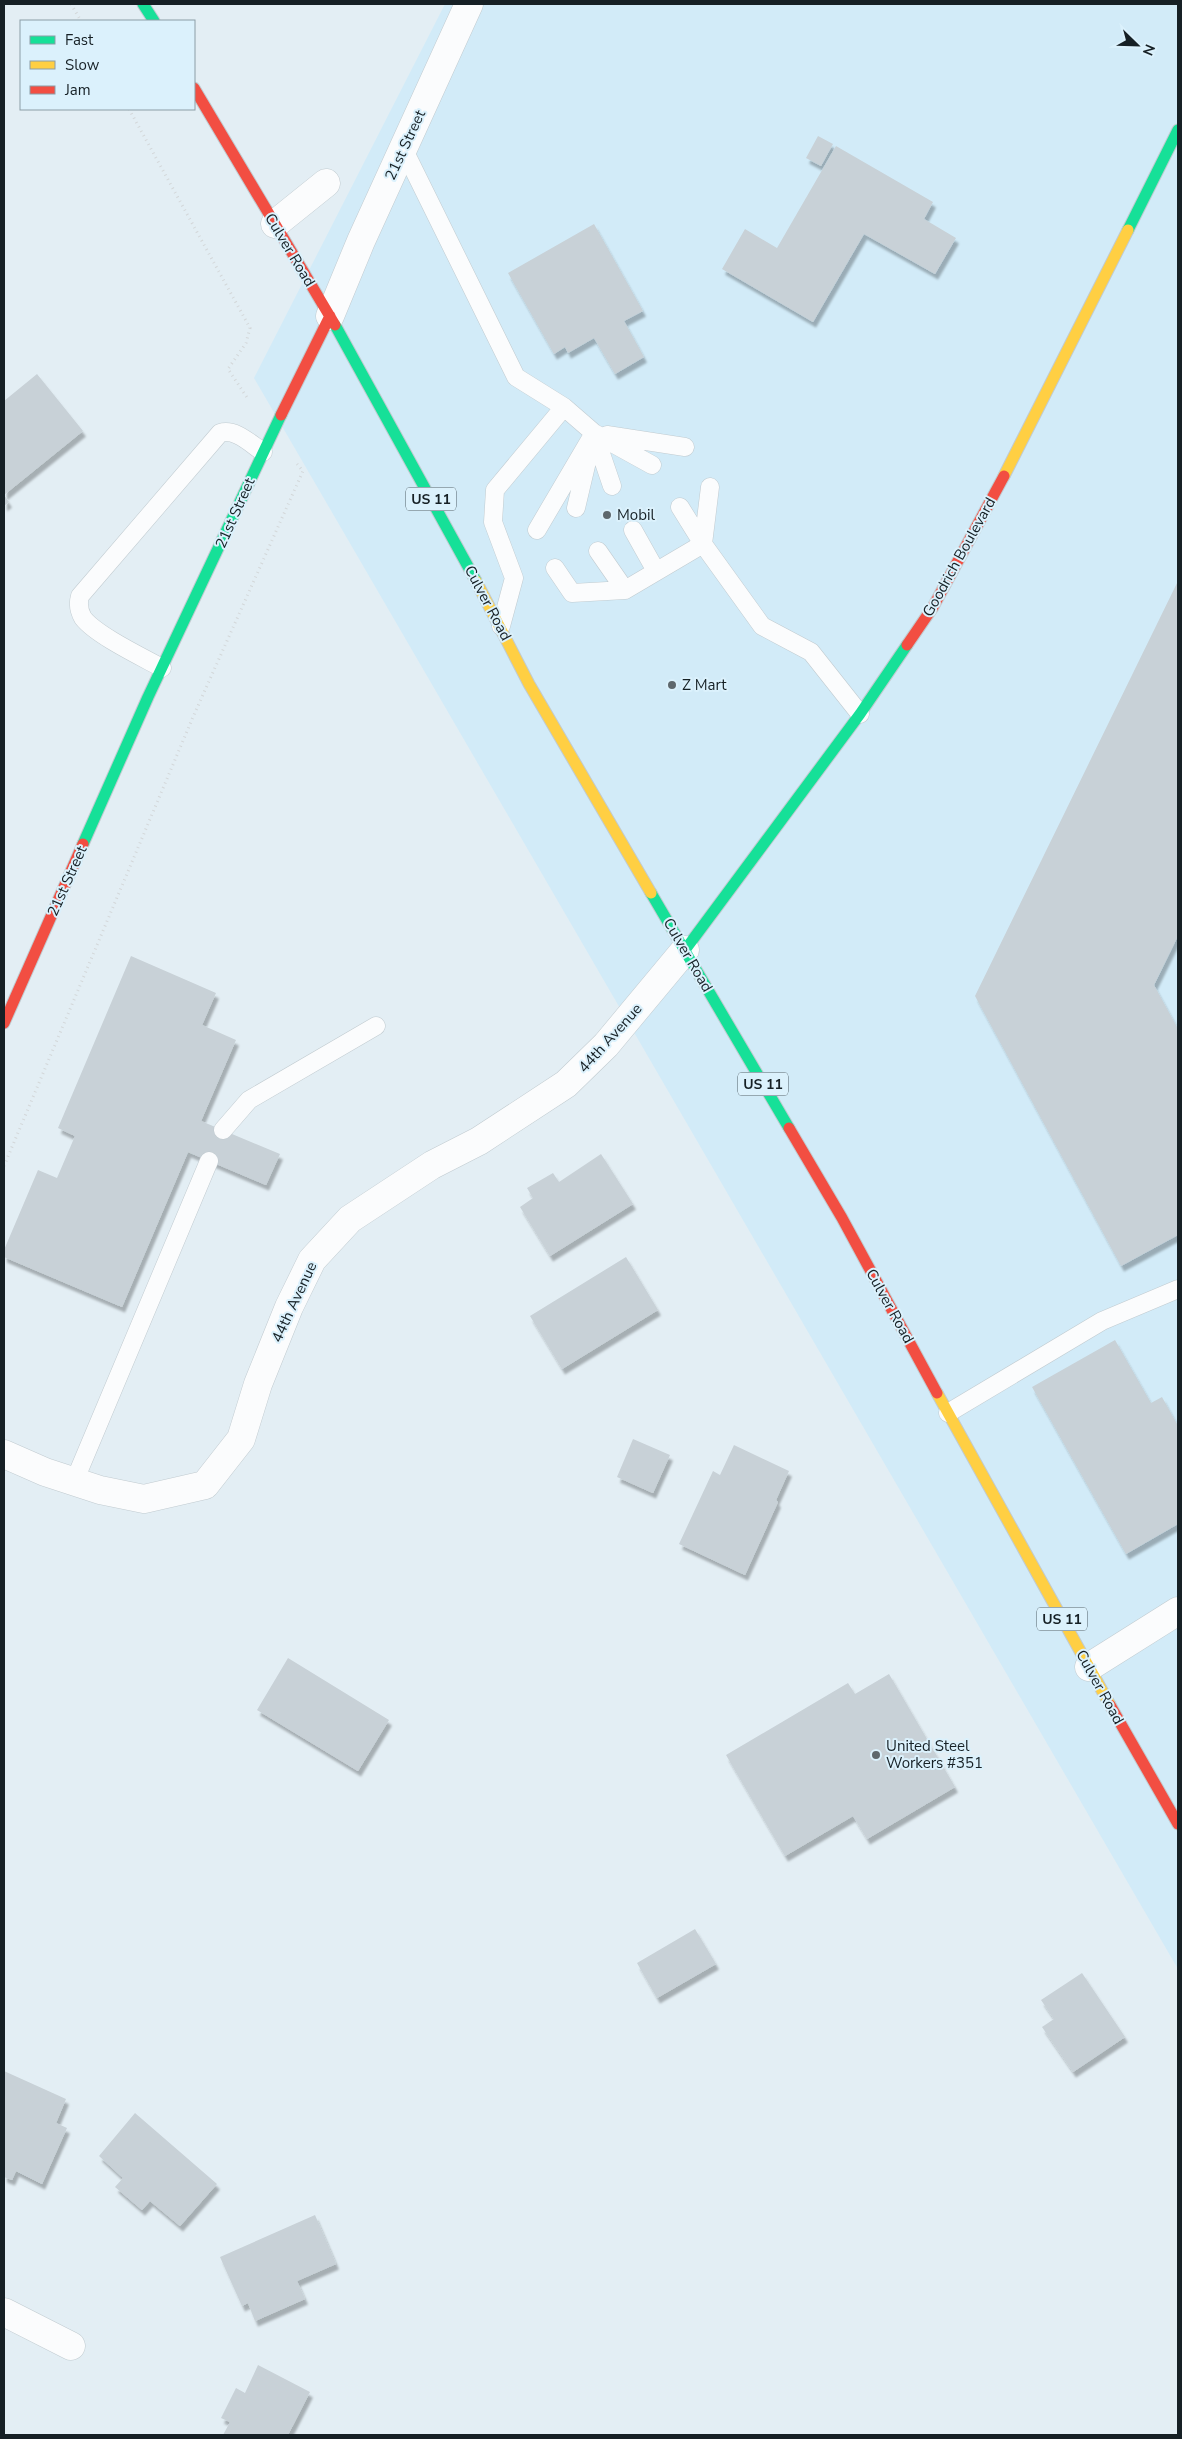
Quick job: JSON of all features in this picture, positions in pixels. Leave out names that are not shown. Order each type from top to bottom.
[{"type":"main road","points":[[143,4],[153,20]]},
{"type":"main road","name":"Culver Road","points":[[195,90],[330,316],[501,626],[529,684],[842,1218],[948,1413],[1178,1824]]},
{"type":"main road","name":"Goodrich Boulevard","points":[[685,950],[860,714],[933,607],[1030,427],[1178,130]]},
{"type":"main road","name":"21st Street","points":[[4,1023],[162,668],[234,518],[252,473],[330,316]]},
{"type":"street","name":"21st Street","points":[[330,316],[403,148],[469,4]]},
{"type":"street","points":[[275,224],[326,183]]},
{"type":"street","name":"44th Avenue","points":[[4,1454],[74,1482],[100,1490],[144,1499],[205,1484],[241,1439],[258,1384],[289,1307],[312,1260],[350,1218],[432,1165],[479,1141],[566,1084],[606,1045],[685,950]]},
{"type":"street","points":[[1089,1667],[1178,1611]]},
{"type":"street","points":[[4,2312],[71,2346]]},
{"type":"lane","points":[[403,148],[516,377],[564,407],[594,433],[652,465]]},
{"type":"lane","points":[[501,626],[514,578],[493,522],[495,490],[564,407]]},
{"type":"lane","points":[[162,668],[106,636],[84,618],[78,604],[80,596],[220,433],[227,431],[234,434],[263,452]]},
{"type":"lane","points":[[594,433],[685,447]]},
{"type":"lane","points":[[594,433],[612,486]]},
{"type":"lane","points":[[576,508],[594,433]]},
{"type":"lane","points":[[537,530],[594,433]]},
{"type":"lane","points":[[703,544],[710,487]]},
{"type":"lane","points":[[680,507],[703,544],[762,626],[811,652],[860,714]]},
{"type":"lane","points":[[633,530],[656,571]]},
{"type":"lane","points":[[555,568],[572,593],[625,590],[703,544]]},
{"type":"lane","points":[[598,551],[625,590]]},
{"type":"lane","points":[[223,1130],[249,1100],[376,1026]]},
{"type":"lane","points":[[74,1482],[209,1161]]},
{"type":"lane","points":[[948,1413],[1102,1321],[1178,1289]]},
{"type":"path","points":[[71,4],[80,20]]},
{"type":"shaded area","points":[[445,4],[1178,4],[1178,1969],[254,378]]},
{"type":"building","points":[[818,136],[833,144],[821,166],[806,158]]},
{"type":"building","points":[[836,146],[933,202],[924,219],[956,238],[935,274],[864,234],[813,322],[722,269],[745,229],[777,248]]},
{"type":"building","points":[[594,224],[643,311],[624,321],[644,357],[615,374],[594,338],[568,353],[565,347],[554,354],[508,273]]},
{"type":"building","points":[[37,374],[83,431],[4,495],[4,401]]},
{"type":"building","points":[[4,495],[9,502],[4,506]]},
{"type":"building","points":[[1178,581],[1178,936],[1154,985],[1178,1029],[1178,1235],[1121,1266],[975,996]]},
{"type":"building","points":[[131,956],[216,993],[202,1025],[236,1040],[201,1121],[280,1154],[266,1185],[188,1152],[122,1307],[4,1257],[4,1250],[38,1170],[57,1178],[75,1136],[58,1128]]},
{"type":"building","points":[[601,1154],[633,1204],[550,1256],[520,1207],[533,1198],[527,1188],[553,1173],[559,1182]]},
{"type":"building","points":[[626,1257],[658,1310],[562,1369],[530,1316]]},
{"type":"building","points":[[1115,1340],[1151,1403],[1162,1397],[1178,1426],[1178,1524],[1126,1554],[1032,1387]]},
{"type":"building","points":[[633,1439],[670,1455],[653,1493],[617,1477]]},
{"type":"building","points":[[734,1445],[789,1471],[776,1500],[778,1502],[745,1575],[679,1544],[713,1471],[720,1475]]},
{"type":"building","points":[[288,1658],[389,1720],[358,1771],[257,1710]]},
{"type":"building","points":[[889,1674],[955,1787],[867,1839],[853,1816],[785,1856],[726,1755],[848,1683],[855,1694]]},
{"type":"building","points":[[695,1929],[716,1964],[657,1998],[637,1963]]},
{"type":"building","points":[[1082,1973],[1125,2037],[1073,2072],[1042,2027],[1054,2019],[1041,2000]]},
{"type":"building","points":[[4,2071],[66,2099],[56,2123],[67,2128],[42,2184],[16,2171],[12,2180],[4,2177]]},
{"type":"building","points":[[135,2113],[217,2184],[180,2226],[150,2201],[142,2210],[115,2187],[123,2178],[99,2156]]},
{"type":"building","points":[[315,2215],[336,2264],[297,2281],[305,2299],[255,2321],[248,2303],[242,2306],[220,2257]]},
{"type":"building","points":[[258,2365],[310,2392],[288,2435],[223,2435],[230,2422],[221,2418],[236,2388],[245,2393]]},
{"type":"traffic: fast","points":[[143,4],[153,20]]},
{"type":"traffic: fast","points":[[1128,230],[1178,130]]},
{"type":"traffic: fast","points":[[335,325],[476,581]]},
{"type":"traffic: fast","points":[[83,844],[148,697],[281,415]]},
{"type":"traffic: fast","points":[[685,950],[860,714],[907,645]]},
{"type":"traffic: fast","points":[[651,893],[789,1128]]},
{"type":"traffic: slow","points":[[1004,476],[1128,230]]},
{"type":"traffic: slow","points":[[476,581],[529,684],[651,893]]},
{"type":"traffic: slow","points":[[937,1393],[1110,1705]]},
{"type":"traffic: jam","points":[[195,90],[335,325]]},
{"type":"traffic: jam","points":[[281,415],[330,316]]},
{"type":"traffic: jam","points":[[907,645],[933,607],[1004,476]]},
{"type":"traffic: jam","points":[[4,1023],[83,844]]},
{"type":"traffic: jam","points":[[789,1128],[842,1218],[937,1393]]},
{"type":"traffic: jam","points":[[1110,1705],[1178,1824]]},
{"type":"place","name":"Mobil","points":[[607,515]]},
{"type":"place","name":"Z Mart","points":[[672,685]]},
{"type":"place","name":"United Steel Workers #351","points":[[876,1755]]}]
